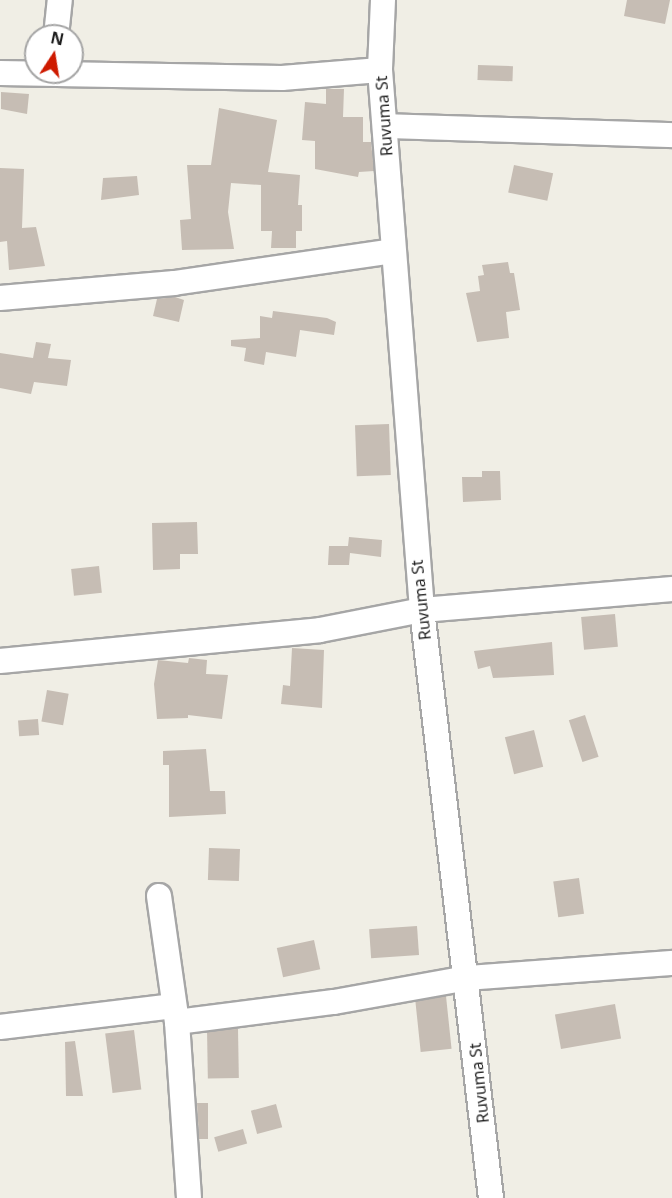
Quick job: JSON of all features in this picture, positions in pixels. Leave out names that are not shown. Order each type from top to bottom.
[{"type":"street","points":[[57,24],[60,0]]},
{"type":"street","name":"Ruvuma St","points":[[383,0],[380,70],[422,610],[467,978],[491,1198]]},
{"type":"street","points":[[84,74],[282,78],[380,70]]},
{"type":"street","points":[[0,73],[24,73]]},
{"type":"street","points":[[385,126],[672,135]]},
{"type":"street","points":[[0,298],[174,283],[393,251]]},
{"type":"street","points":[[0,661],[321,630],[422,610],[672,589]]},
{"type":"street","points":[[159,896],[176,1014],[189,1198]]},
{"type":"street","points":[[0,1027],[334,1002],[467,978],[672,963]]},
{"type":"building","points":[[627,0],[670,0],[665,24],[624,16]]},
{"type":"building","points":[[478,65],[513,66],[512,81],[477,80]]},
{"type":"building","points":[[326,89],[344,89],[343,117],[363,117],[363,142],[371,142],[374,171],[359,172],[358,177],[315,169],[315,141],[302,140],[305,102],[326,104]]},
{"type":"building","points":[[1,92],[29,94],[27,114],[1,109]]},
{"type":"building","points":[[219,108],[277,120],[268,172],[300,175],[298,205],[302,205],[302,231],[296,231],[296,248],[271,248],[272,231],[261,231],[261,185],[231,183],[228,212],[234,249],[182,250],[180,220],[191,219],[187,165],[211,165]]},
{"type":"building","points":[[514,165],[553,173],[547,201],[508,192]]},
{"type":"building","points":[[0,168],[24,169],[22,228],[36,227],[45,266],[9,270],[7,241],[0,242]]},
{"type":"building","points":[[137,176],[139,195],[101,200],[103,178]]},
{"type":"building","points":[[508,262],[510,273],[514,273],[520,310],[506,312],[509,338],[477,342],[466,293],[480,291],[478,276],[484,275],[482,265]]},
{"type":"building","points":[[175,297],[184,300],[179,322],[153,316],[157,299]]},
{"type":"building","points":[[273,311],[327,318],[336,322],[334,335],[300,330],[296,357],[266,352],[264,365],[244,361],[246,348],[231,346],[231,340],[260,338],[260,316],[272,318]]},
{"type":"building","points":[[36,342],[51,344],[48,358],[71,360],[67,386],[34,382],[31,394],[0,388],[0,353],[33,358]]},
{"type":"building","points":[[389,424],[391,475],[357,476],[355,425]]},
{"type":"building","points":[[482,471],[500,471],[501,500],[463,502],[462,477],[482,477]]},
{"type":"building","points":[[197,522],[198,554],[180,554],[180,569],[153,570],[152,523]]},
{"type":"building","points":[[349,537],[382,540],[381,557],[350,553],[349,565],[328,565],[329,546],[348,546]]},
{"type":"building","points":[[99,566],[102,593],[74,596],[71,569]]},
{"type":"building","points":[[615,614],[618,647],[584,650],[581,617]]},
{"type":"building","points":[[552,642],[554,675],[493,678],[490,666],[478,669],[474,651]]},
{"type":"building","points":[[292,648],[324,650],[322,708],[281,704],[283,685],[290,686]]},
{"type":"building","points":[[189,658],[207,660],[206,674],[228,675],[222,719],[188,715],[188,718],[157,719],[154,684],[158,660],[188,663]]},
{"type":"building","points":[[47,690],[69,694],[63,725],[41,722]]},
{"type":"building","points":[[585,715],[599,757],[582,762],[569,720]]},
{"type":"building","points":[[38,719],[39,735],[19,736],[18,720]]},
{"type":"building","points":[[534,730],[543,767],[514,774],[505,737]]},
{"type":"building","points":[[206,749],[210,791],[225,791],[226,814],[169,817],[169,765],[163,765],[163,751]]},
{"type":"building","points":[[209,848],[240,849],[239,881],[208,880]]},
{"type":"building","points":[[579,878],[584,914],[558,917],[553,882]]},
{"type":"building","points":[[417,926],[419,955],[371,958],[369,929]]},
{"type":"building","points":[[314,940],[320,969],[283,977],[277,948]]},
{"type":"building","points":[[446,996],[452,1049],[421,1052],[415,999]]},
{"type":"building","points":[[615,1004],[621,1038],[561,1049],[555,1015]]},
{"type":"building","points":[[238,1029],[239,1078],[208,1079],[207,1030]]},
{"type":"building","points":[[134,1030],[141,1090],[113,1093],[105,1034]]},
{"type":"building","points":[[75,1041],[83,1096],[66,1096],[65,1042]]},
{"type":"building","points":[[197,1103],[208,1103],[208,1139],[199,1139]]},
{"type":"building","points":[[276,1104],[282,1127],[257,1134],[251,1111]]},
{"type":"building","points":[[243,1129],[247,1143],[218,1152],[214,1137]]}]
